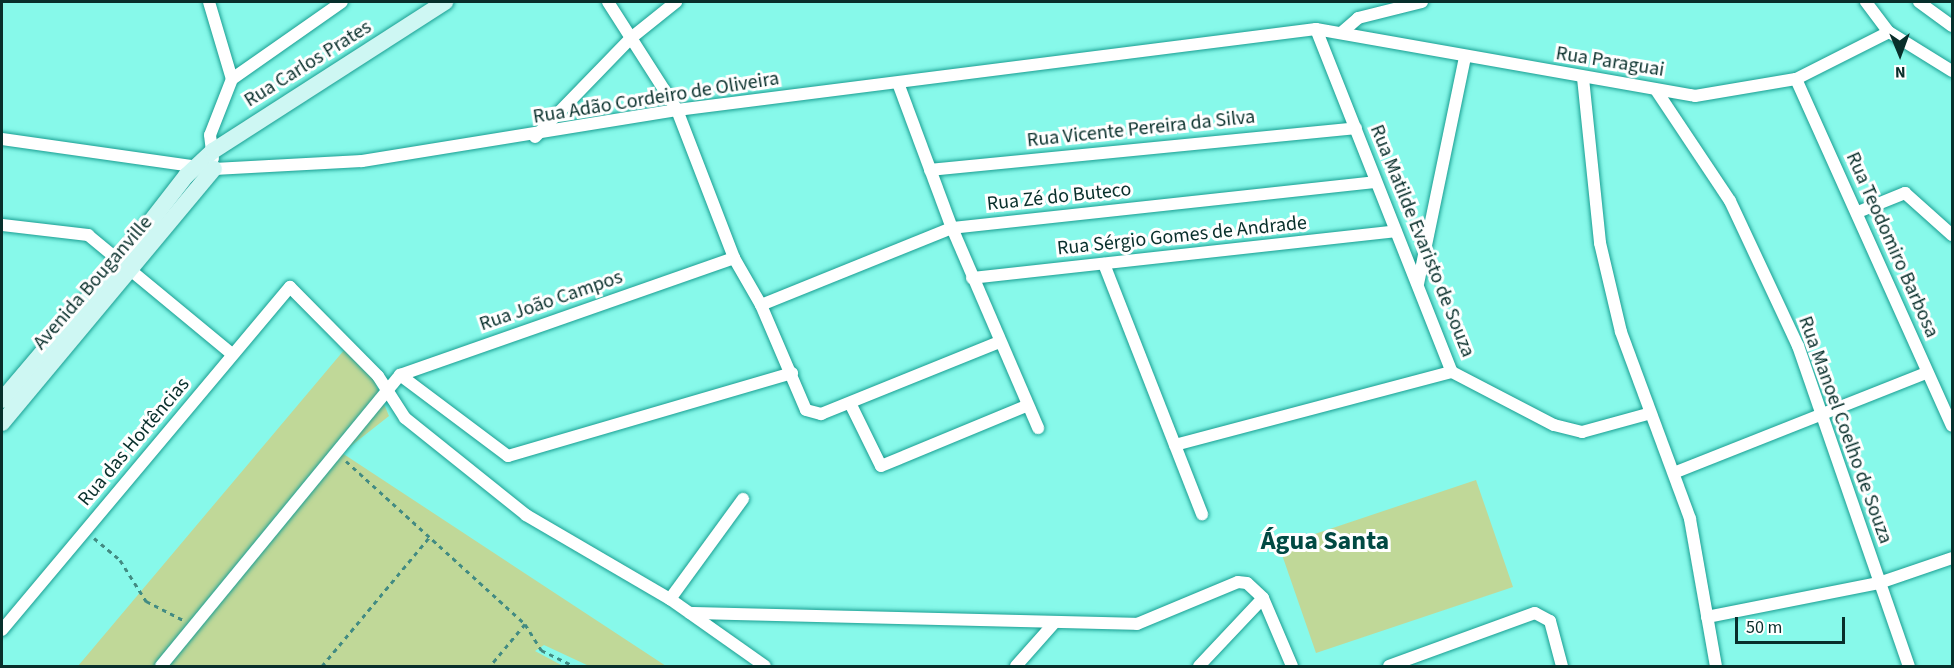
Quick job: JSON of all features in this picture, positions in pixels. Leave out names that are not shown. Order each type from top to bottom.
[{"type":"street","points":[[209,2],[232,79]]},
{"type":"street","points":[[214,169],[210,135],[232,79],[342,2]]},
{"type":"street","name":"Rua Carlos Prates","points":[[196,167],[231,137],[446,2]]},
{"type":"street","points":[[608,2],[677,111],[734,258],[761,305],[792,373],[802,405],[821,414],[999,342]]},
{"type":"street","points":[[535,136],[632,38],[676,2]]},
{"type":"street","points":[[1341,33],[1358,18],[1422,2]]},
{"type":"street","points":[[1866,2],[1889,32],[1953,71]]},
{"type":"street","points":[[1919,2],[1953,26]]},
{"type":"street","name":"Rua Paraguai","points":[[1316,29],[1465,58],[1695,96],[1796,79],[1889,32]]},
{"type":"street","name":"Rua Adão Cordeiro de Oliveira","points":[[2,139],[214,169],[362,161],[535,136],[677,111],[1316,29]]},
{"type":"street","name":"Rua Matilde Evaristo de Souza","points":[[1316,29],[1452,372],[1554,424],[1582,432],[1648,414]]},
{"type":"street","points":[[1418,284],[1465,58]]},
{"type":"street","points":[[1583,78],[1600,243],[1621,332],[1648,414],[1676,472],[1690,519],[1716,666]]},
{"type":"street","name":"Rua Teodomiro Barbosa","points":[[1796,79],[1858,212],[1926,373],[1953,426]]},
{"type":"street","points":[[898,83],[972,278],[1026,406],[1038,428]]},
{"type":"street","name":"Rua Manoel Coelho de Souza","points":[[1656,90],[1730,201],[1798,345],[1909,666]]},
{"type":"street","name":"Rua Vicente Pereira da Silva","points":[[930,170],[1356,128]]},
{"type":"street","name":"Avenida Bouganville","points":[[2,423],[126,266],[196,167]]},
{"type":"street","name":"Avenida Bouganville","points":[[2,400],[214,169]]},
{"type":"street","name":"Rua Zé do Buteco","points":[[761,305],[952,228],[1376,182]]},
{"type":"street","points":[[1858,212],[1905,193],[1953,234]]},
{"type":"street","points":[[2,225],[88,235],[232,354]]},
{"type":"street","name":"Rua Sérgio Gomes de Andrade","points":[[972,278],[1395,231]]},
{"type":"street","name":"Rua João Campos","points":[[400,375],[734,258]]},
{"type":"street","points":[[1104,264],[1202,514]]},
{"type":"street","name":"Rua das Hortências","points":[[2,630],[290,287],[388,389]]},
{"type":"street","points":[[1174,446],[1452,372]]},
{"type":"street","points":[[161,666],[400,375],[508,456],[792,373]]},
{"type":"street","points":[[1676,472],[1822,417],[1926,373]]},
{"type":"street","points":[[388,389],[405,418],[526,515],[670,599],[765,666]]},
{"type":"street","points":[[850,403],[881,466],[1026,406]]},
{"type":"street","points":[[670,599],[743,499]]},
{"type":"street","points":[[1707,617],[1880,583],[1953,558]]},
{"type":"street","points":[[690,613],[1137,624],[1238,582],[1247,583],[1263,598],[1292,666]]},
{"type":"street","points":[[1199,666],[1263,598]]},
{"type":"street","points":[[1389,666],[1535,613],[1550,621],[1562,666]]},
{"type":"street","points":[[1016,666],[1056,622]]},
{"type":"path","points":[[336,452],[431,535],[525,624],[541,650],[574,666]]},
{"type":"path","points":[[85,530],[120,560],[146,601],[164,614],[196,625]]},
{"type":"path","points":[[321,666],[431,535]]},
{"type":"path","points":[[490,666],[525,624]]},
{"type":"green space","points":[[345,349],[374,380],[389,416],[342,453],[666,666],[589,666],[544,645],[535,651],[563,666],[78,666]]},
{"type":"green space","points":[[1476,480],[1513,587],[1316,653],[1279,546]]},
{"type":"district","name":"Água Santa","points":[[1325,541]]}]
